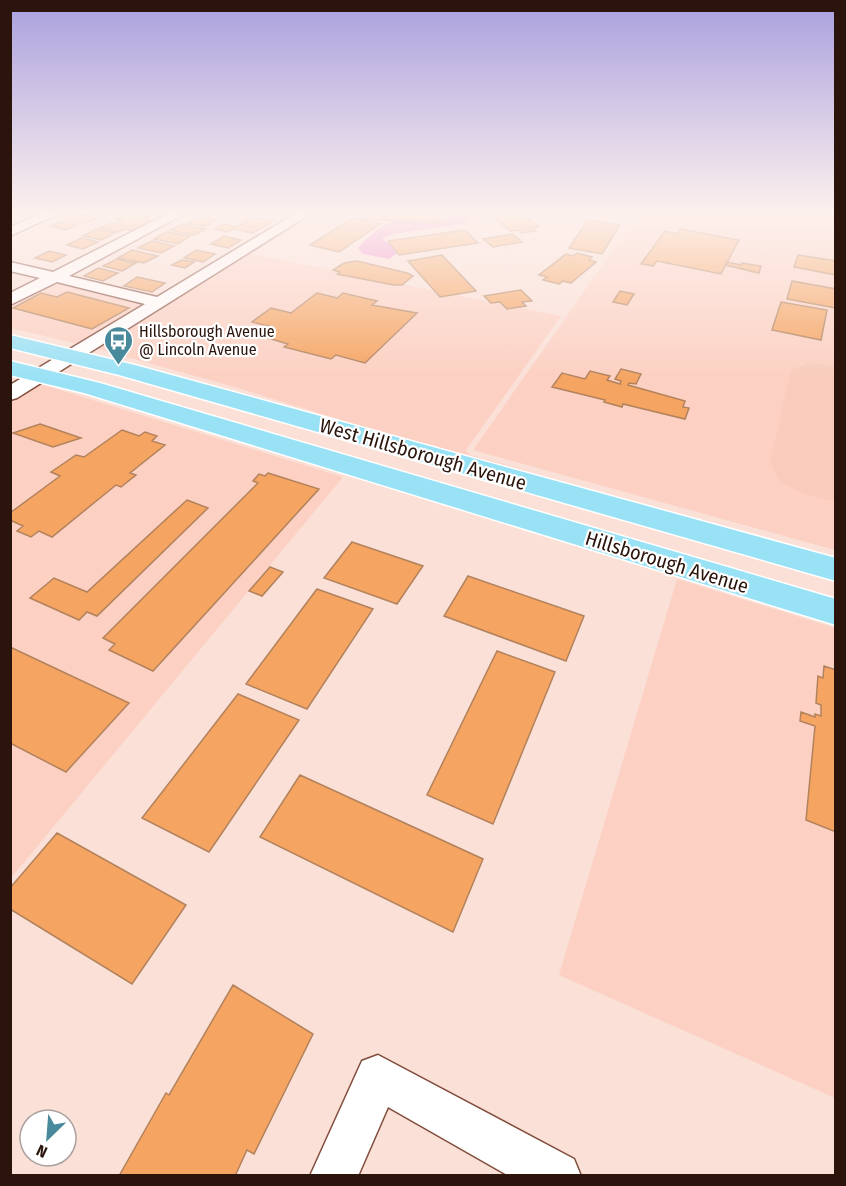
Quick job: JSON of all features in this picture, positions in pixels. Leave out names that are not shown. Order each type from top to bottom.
[{"type":"main road","name":"West Hillsborough Avenue","points":[[10,341],[74,356],[836,570]]},
{"type":"main road","name":"West Hillsborough Avenue","points":[[10,368],[41,375],[499,511]]},
{"type":"main road","points":[[194,420],[254,423],[387,460],[418,463],[444,460]]},
{"type":"main road","name":"Hillsborough Avenue","points":[[499,511],[836,612]]},
{"type":"street","points":[[19,268],[159,303]]},
{"type":"street","points":[[10,300],[71,268]]},
{"type":"street","points":[[10,394],[216,268]]},
{"type":"street","points":[[333,1176],[378,1077],[557,1176]]},
{"type":"shaded area","points":[[222,268],[323,268],[561,316],[466,450],[470,455],[537,473],[425,446],[235,387],[94,348]]},
{"type":"shaded area","points":[[600,268],[835,268],[835,550],[473,450]]},
{"type":"shaded area","points":[[54,281],[150,304],[83,345],[11,328],[11,304]]},
{"type":"shaded area","points":[[809,363],[835,366],[835,502],[795,490],[786,484],[779,478],[771,459],[790,375],[793,369]]},
{"type":"shaded area","points":[[37,383],[343,477],[11,878],[11,399]]},
{"type":"shaded area","points":[[677,579],[835,628],[835,1098],[559,975]]},
{"type":"building","points":[[97,268],[118,273],[103,281],[84,276]]},
{"type":"building","points":[[388,268],[413,276],[402,285],[394,285],[337,274],[340,272],[333,270]]},
{"type":"building","points":[[415,268],[455,268],[476,291],[440,297]]},
{"type":"building","points":[[548,268],[588,268],[571,283],[563,281],[559,284],[543,280],[547,277],[539,275]]},
{"type":"building","points":[[693,268],[724,268],[721,274]]},
{"type":"building","points":[[739,268],[760,268],[759,273]]},
{"type":"building","points":[[801,268],[836,268],[836,275]]},
{"type":"building","points":[[137,277],[165,283],[152,292],[124,286]]},
{"type":"building","points":[[792,281],[836,289],[836,308],[787,299]]},
{"type":"building","points":[[521,290],[532,301],[522,302],[526,306],[507,309],[500,302],[491,303],[484,296]]},
{"type":"building","points":[[620,291],[634,294],[627,305],[613,302]]},
{"type":"building","points":[[67,292],[129,308],[92,329],[13,308],[41,293],[57,297]]},
{"type":"building","points":[[317,293],[337,298],[343,293],[377,301],[372,305],[417,313],[365,363],[336,355],[331,359],[284,347],[288,344],[261,336],[273,327],[252,322],[271,308],[291,313]]},
{"type":"building","points":[[781,302],[827,310],[821,340],[772,330]]},
{"type":"building","points":[[621,369],[641,374],[636,384],[629,383],[628,385],[685,401],[683,407],[689,408],[685,419],[623,404],[622,407],[604,402],[605,400],[552,387],[562,373],[585,379],[590,371],[610,376],[607,380],[620,384],[621,381],[615,379]]},
{"type":"building","points":[[40,424],[81,438],[53,447],[13,433]]},
{"type":"building","points":[[122,430],[139,436],[145,432],[157,436],[152,441],[165,445],[130,473],[136,475],[121,487],[116,485],[52,537],[39,531],[31,537],[17,531],[23,526],[10,520],[10,513],[60,476],[51,472],[76,455],[84,457]]},
{"type":"building","points":[[268,473],[319,489],[153,671],[109,650],[115,644],[103,638],[258,483],[253,481],[259,474],[265,476]]},
{"type":"building","points":[[187,500],[208,508],[97,616],[87,612],[79,620],[30,598],[54,578],[87,592]]},
{"type":"building","points":[[352,542],[423,566],[397,604],[324,578]]},
{"type":"building","points":[[270,567],[283,572],[262,596],[249,591]]},
{"type":"building","points":[[468,576],[584,616],[566,661],[444,616]]},
{"type":"building","points":[[317,589],[373,609],[307,709],[246,684]]},
{"type":"building","points":[[10,647],[129,703],[66,772],[10,743]]},
{"type":"building","points":[[497,651],[555,672],[493,824],[427,795]]},
{"type":"building","points":[[824,666],[836,670],[836,832],[806,820],[815,726],[800,721],[801,712],[815,717],[815,714],[821,716],[821,705],[816,703],[818,676],[823,678]]},
{"type":"building","points":[[238,694],[299,720],[209,852],[142,818]]},
{"type":"building","points":[[300,775],[483,859],[453,932],[260,837]]},
{"type":"building","points":[[57,833],[186,905],[132,984],[10,909],[10,888]]},
{"type":"building","points":[[233,985],[313,1034],[254,1154],[247,1150],[235,1176],[119,1176],[166,1093],[169,1095]]},
{"type":"place","name":"Hillsborough Avenue @ Lincoln Avenue","points":[[118,366]]}]
